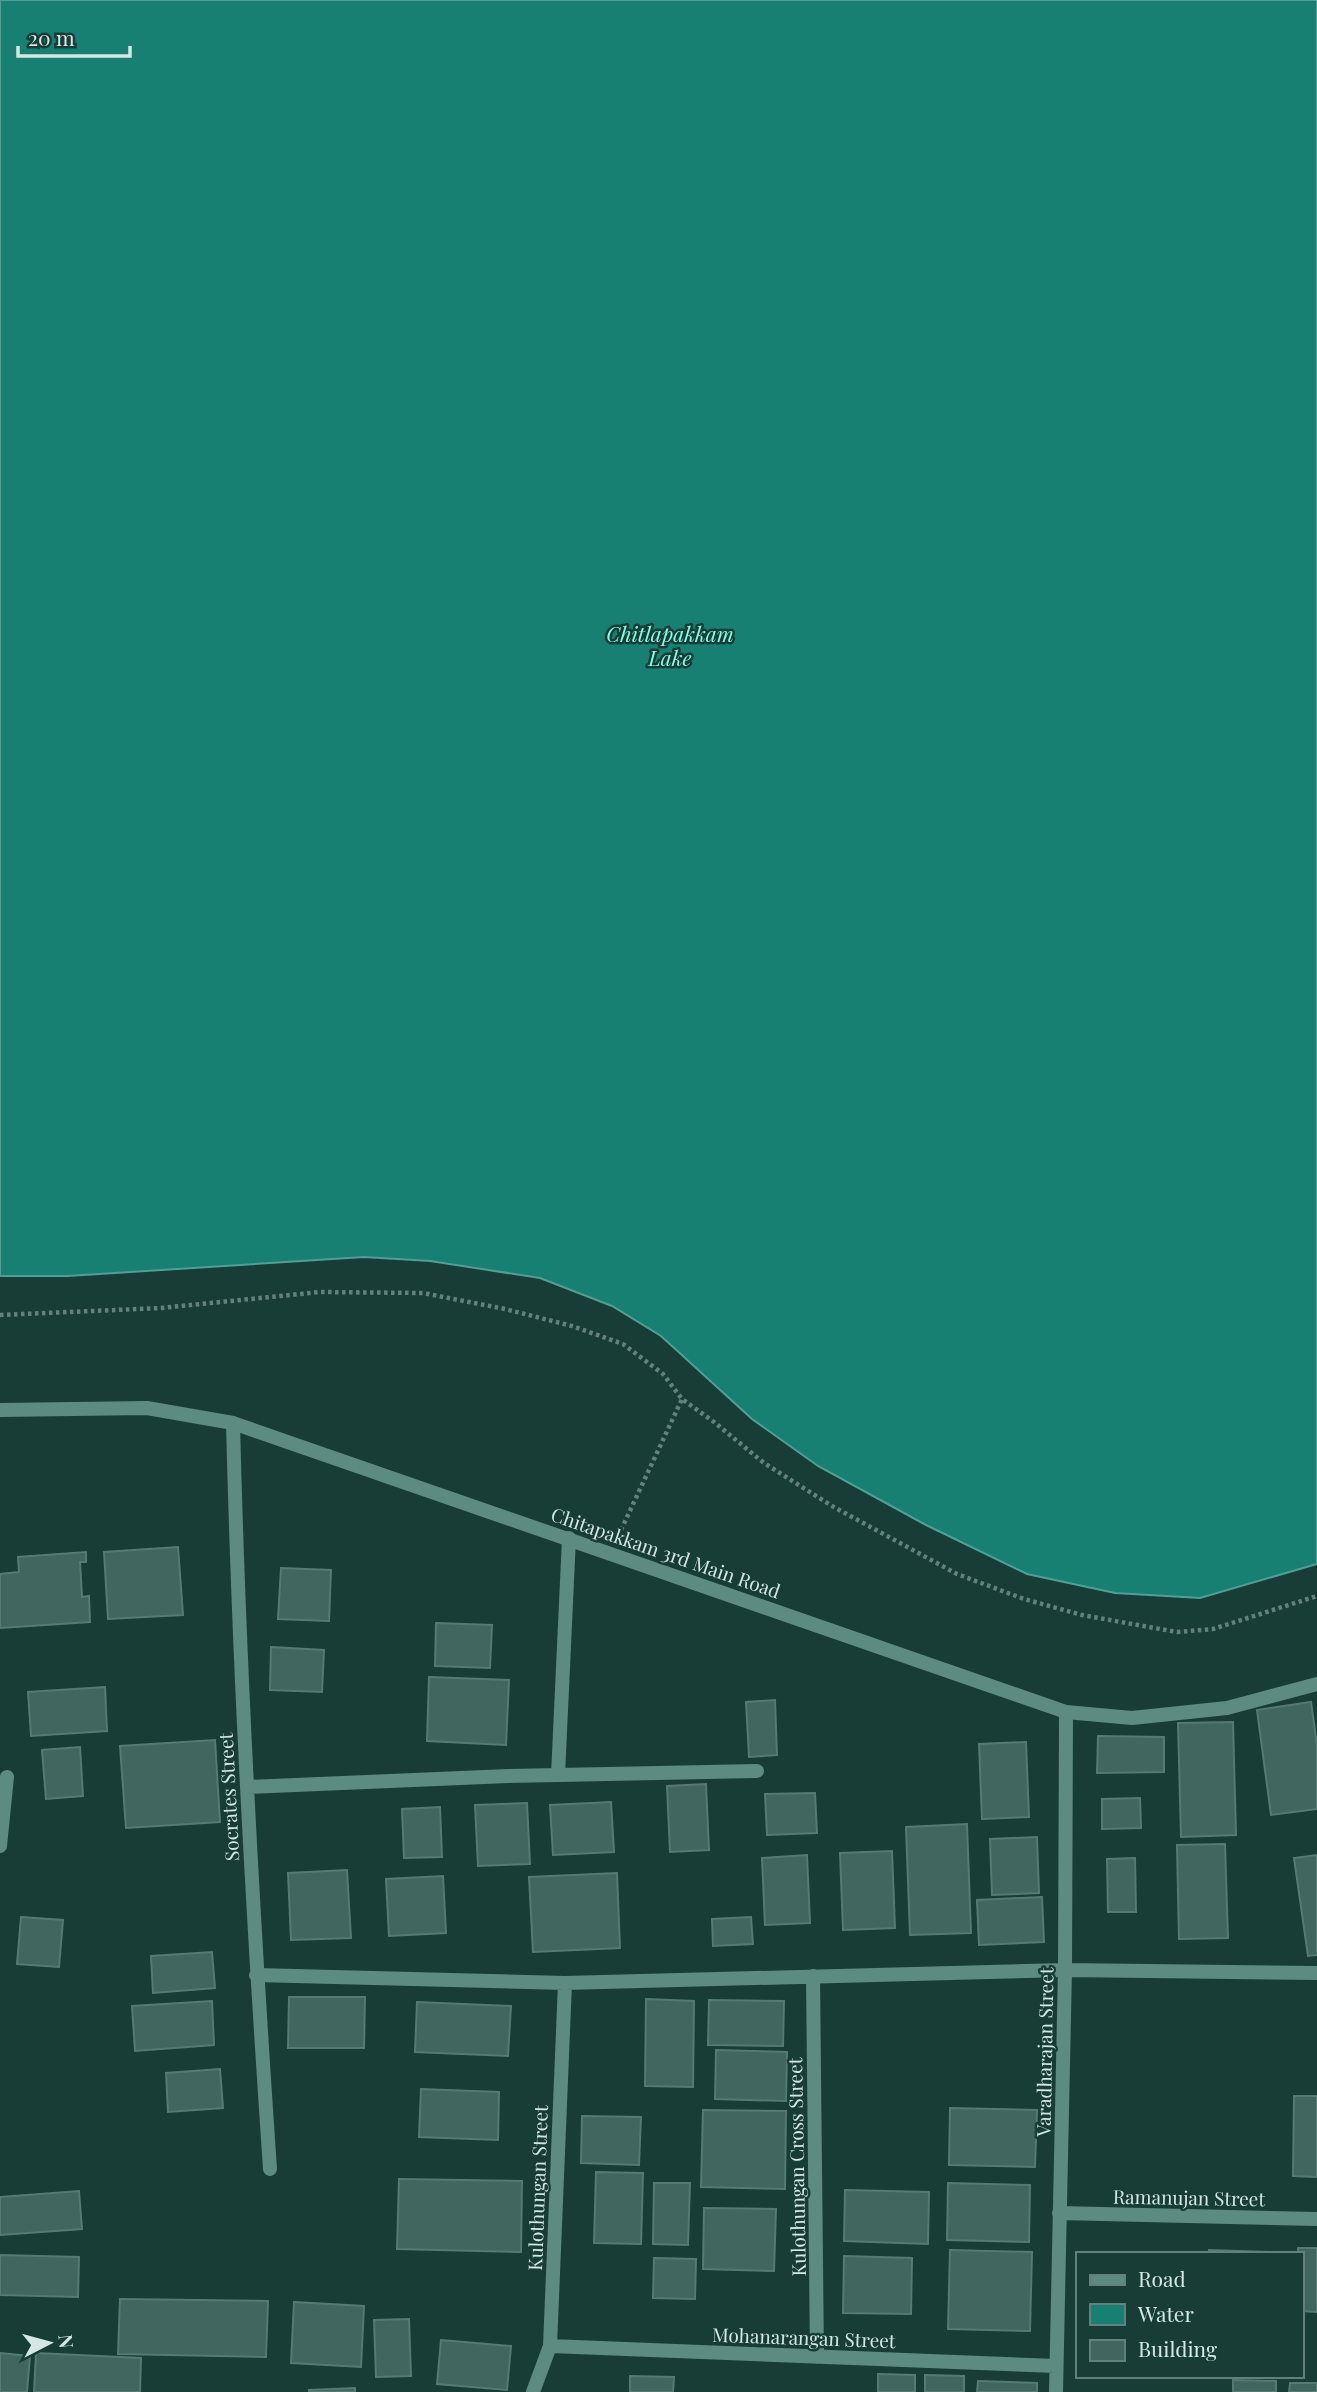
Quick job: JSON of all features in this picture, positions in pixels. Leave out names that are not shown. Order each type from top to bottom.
[{"type":"street","name":"Chitapakkam 3rd Main Road","points":[[0,1410],[147,1408],[233,1423],[1066,1712],[1132,1717],[1227,1708],[1317,1684]]},
{"type":"street","name":"Socrates Street","points":[[233,1423],[238,1620],[256,1975],[270,2169]]},
{"type":"street","points":[[558,1775],[569,1538]]},
{"type":"street","name":"Varadharajan Street","points":[[1056,2392],[1065,1970],[1066,1712]]},
{"type":"street","points":[[247,1787],[558,1775],[757,1771]]},
{"type":"street","points":[[0,1846],[7,1777]]},
{"type":"street","points":[[256,1975],[565,1983],[1065,1970],[1317,1973]]},
{"type":"street","name":"Kulothungan Cross Street","points":[[813,1976],[817,2357]]},
{"type":"street","name":"Kulothungan Street","points":[[533,2392],[550,2346],[565,1983]]},
{"type":"street","name":"Ramanujan Street","points":[[1059,2213],[1317,2219]]},
{"type":"street","name":"Mohanarangan Street","points":[[550,2346],[1056,2366]]},
{"type":"path","points":[[0,1315],[161,1308],[320,1292],[423,1293],[505,1309],[572,1326],[623,1344],[663,1374],[682,1399],[764,1463],[832,1506],[957,1574],[1024,1599],[1082,1615],[1177,1632],[1213,1629],[1317,1596]]},
{"type":"path","points":[[610,1553],[682,1399]]},
{"type":"water","name":"Chitlapakkam Lake","points":[[0,0],[1317,0],[1317,1564],[1200,1598],[1115,1593],[1027,1574],[926,1525],[818,1466],[752,1419],[661,1336],[612,1306],[540,1278],[430,1261],[364,1257],[68,1276],[0,1276]]},
{"type":"building","points":[[178,1547],[183,1615],[108,1619],[104,1552]]},
{"type":"building","points":[[86,1552],[86,1562],[80,1562],[82,1597],[89,1596],[90,1622],[0,1628],[0,1574],[19,1572],[18,1557]]},
{"type":"building","points":[[281,1568],[331,1570],[329,1621],[278,1619]]},
{"type":"building","points":[[436,1623],[492,1625],[490,1668],[435,1666]]},
{"type":"building","points":[[271,1647],[324,1650],[322,1692],[270,1690]]},
{"type":"building","points":[[429,1677],[509,1680],[506,1745],[427,1741]]},
{"type":"building","points":[[105,1687],[107,1731],[31,1736],[28,1692]]},
{"type":"building","points":[[775,1700],[777,1755],[749,1757],[746,1702]]},
{"type":"building","points":[[1311,1702],[1317,1745],[1317,1809],[1271,1815],[1257,1710]]},
{"type":"building","points":[[1233,1722],[1236,1835],[1181,1837],[1178,1723]]},
{"type":"building","points":[[1098,1736],[1164,1737],[1164,1772],[1097,1773]]},
{"type":"building","points":[[215,1740],[220,1822],[126,1828],[120,1746]]},
{"type":"building","points":[[1026,1742],[1029,1817],[982,1819],[979,1744]]},
{"type":"building","points":[[80,1747],[83,1796],[46,1799],[42,1750]]},
{"type":"building","points":[[706,1784],[709,1850],[670,1852],[667,1786]]},
{"type":"building","points":[[815,1793],[817,1833],[767,1835],[765,1794]]},
{"type":"building","points":[[1140,1798],[1141,1828],[1102,1829],[1102,1799]]},
{"type":"building","points":[[611,1802],[614,1852],[553,1855],[550,1805]]},
{"type":"building","points":[[527,1803],[530,1864],[478,1866],[475,1805]]},
{"type":"building","points":[[440,1807],[442,1857],[404,1858],[402,1809]]},
{"type":"building","points":[[967,1824],[971,1933],[910,1935],[906,1827]]},
{"type":"building","points":[[1037,1837],[1039,1893],[992,1895],[990,1839]]},
{"type":"building","points":[[1225,1844],[1228,1938],[1179,1939],[1177,1845]]},
{"type":"building","points":[[892,1851],[895,1928],[843,1930],[840,1853]]},
{"type":"building","points":[[807,1855],[810,1923],[765,1925],[762,1858]]},
{"type":"building","points":[[1317,1855],[1317,1955],[1308,1956],[1294,1858]]},
{"type":"building","points":[[1135,1858],[1136,1912],[1108,1912],[1107,1859]]},
{"type":"building","points":[[347,1870],[351,1938],[291,1940],[288,1873]]},
{"type":"building","points":[[617,1873],[620,1948],[533,1952],[529,1877]]},
{"type":"building","points":[[443,1876],[446,1933],[389,1936],[386,1879]]},
{"type":"building","points":[[1042,1897],[1044,1942],[979,1945],[977,1900]]},
{"type":"building","points":[[21,1917],[63,1920],[59,1967],[17,1964]]},
{"type":"building","points":[[751,1917],[753,1944],[713,1946],[712,1919]]},
{"type":"building","points":[[212,1952],[215,1988],[153,1993],[151,1956]]},
{"type":"building","points":[[289,1997],[365,1997],[364,2048],[288,2048]]},
{"type":"building","points":[[646,1999],[694,2001],[693,2087],[645,2086]]},
{"type":"building","points":[[709,2000],[784,2001],[783,2046],[708,2045]]},
{"type":"building","points":[[212,2001],[214,2045],[135,2051],[132,2006]]},
{"type":"building","points":[[417,2002],[511,2006],[508,2056],[415,2052]]},
{"type":"building","points":[[716,2050],[787,2052],[786,2101],[715,2099]]},
{"type":"building","points":[[220,2069],[223,2108],[168,2112],[166,2073]]},
{"type":"building","points":[[421,2089],[499,2092],[498,2140],[419,2137]]},
{"type":"building","points":[[1294,2096],[1317,2096],[1317,2177],[1293,2176]]},
{"type":"building","points":[[950,2108],[1037,2110],[1035,2167],[949,2165]]},
{"type":"building","points":[[703,2110],[786,2111],[785,2189],[701,2187]]},
{"type":"building","points":[[582,2116],[641,2117],[639,2165],[581,2163]]},
{"type":"building","points":[[596,2172],[643,2173],[641,2244],[594,2243]]},
{"type":"building","points":[[399,2179],[522,2181],[521,2252],[397,2249]]},
{"type":"building","points":[[654,2183],[690,2183],[688,2245],[653,2244]]},
{"type":"building","points":[[948,2183],[1030,2185],[1029,2242],[947,2240]]},
{"type":"building","points":[[845,2190],[929,2192],[928,2244],[844,2241]]},
{"type":"building","points":[[79,2191],[82,2229],[0,2235],[0,2197]]},
{"type":"building","points":[[704,2208],[776,2209],[774,2271],[703,2269]]},
{"type":"building","points":[[1298,2248],[1317,2248],[1317,2312],[1303,2311],[1303,2252],[1298,2252]]},
{"type":"building","points":[[950,2250],[1032,2252],[1030,2331],[948,2329]]},
{"type":"building","points":[[1209,2250],[1268,2252],[1209,2252]]},
{"type":"building","points":[[0,2255],[79,2257],[78,2297],[0,2295]]},
{"type":"building","points":[[844,2256],[912,2258],[911,2314],[843,2313]]},
{"type":"building","points":[[654,2258],[696,2259],[695,2299],[653,2298]]},
{"type":"building","points":[[120,2299],[268,2301],[266,2357],[118,2354]]},
{"type":"building","points":[[294,2302],[364,2306],[361,2367],[291,2363]]},
{"type":"building","points":[[409,2319],[411,2376],[376,2377],[374,2320]]},
{"type":"building","points":[[441,2340],[511,2346],[507,2390],[437,2384]]},
{"type":"building","points":[[0,2353],[30,2356],[27,2392],[0,2392]]},
{"type":"building","points":[[36,2353],[141,2358],[140,2392],[34,2392]]},
{"type":"building","points":[[878,2374],[915,2375],[915,2392],[878,2392]]},
{"type":"building","points":[[925,2375],[964,2376],[964,2392],[925,2392]]},
{"type":"building","points":[[630,2376],[674,2377],[673,2392],[630,2392]]},
{"type":"building","points":[[1233,2380],[1276,2381],[1276,2392],[1233,2392]]},
{"type":"building","points":[[978,2381],[1037,2383],[1037,2392],[977,2392]]},
{"type":"building","points":[[1290,2383],[1317,2383],[1317,2392],[1289,2392]]},
{"type":"building","points":[[355,2388],[355,2392],[309,2392],[309,2390]]}]
